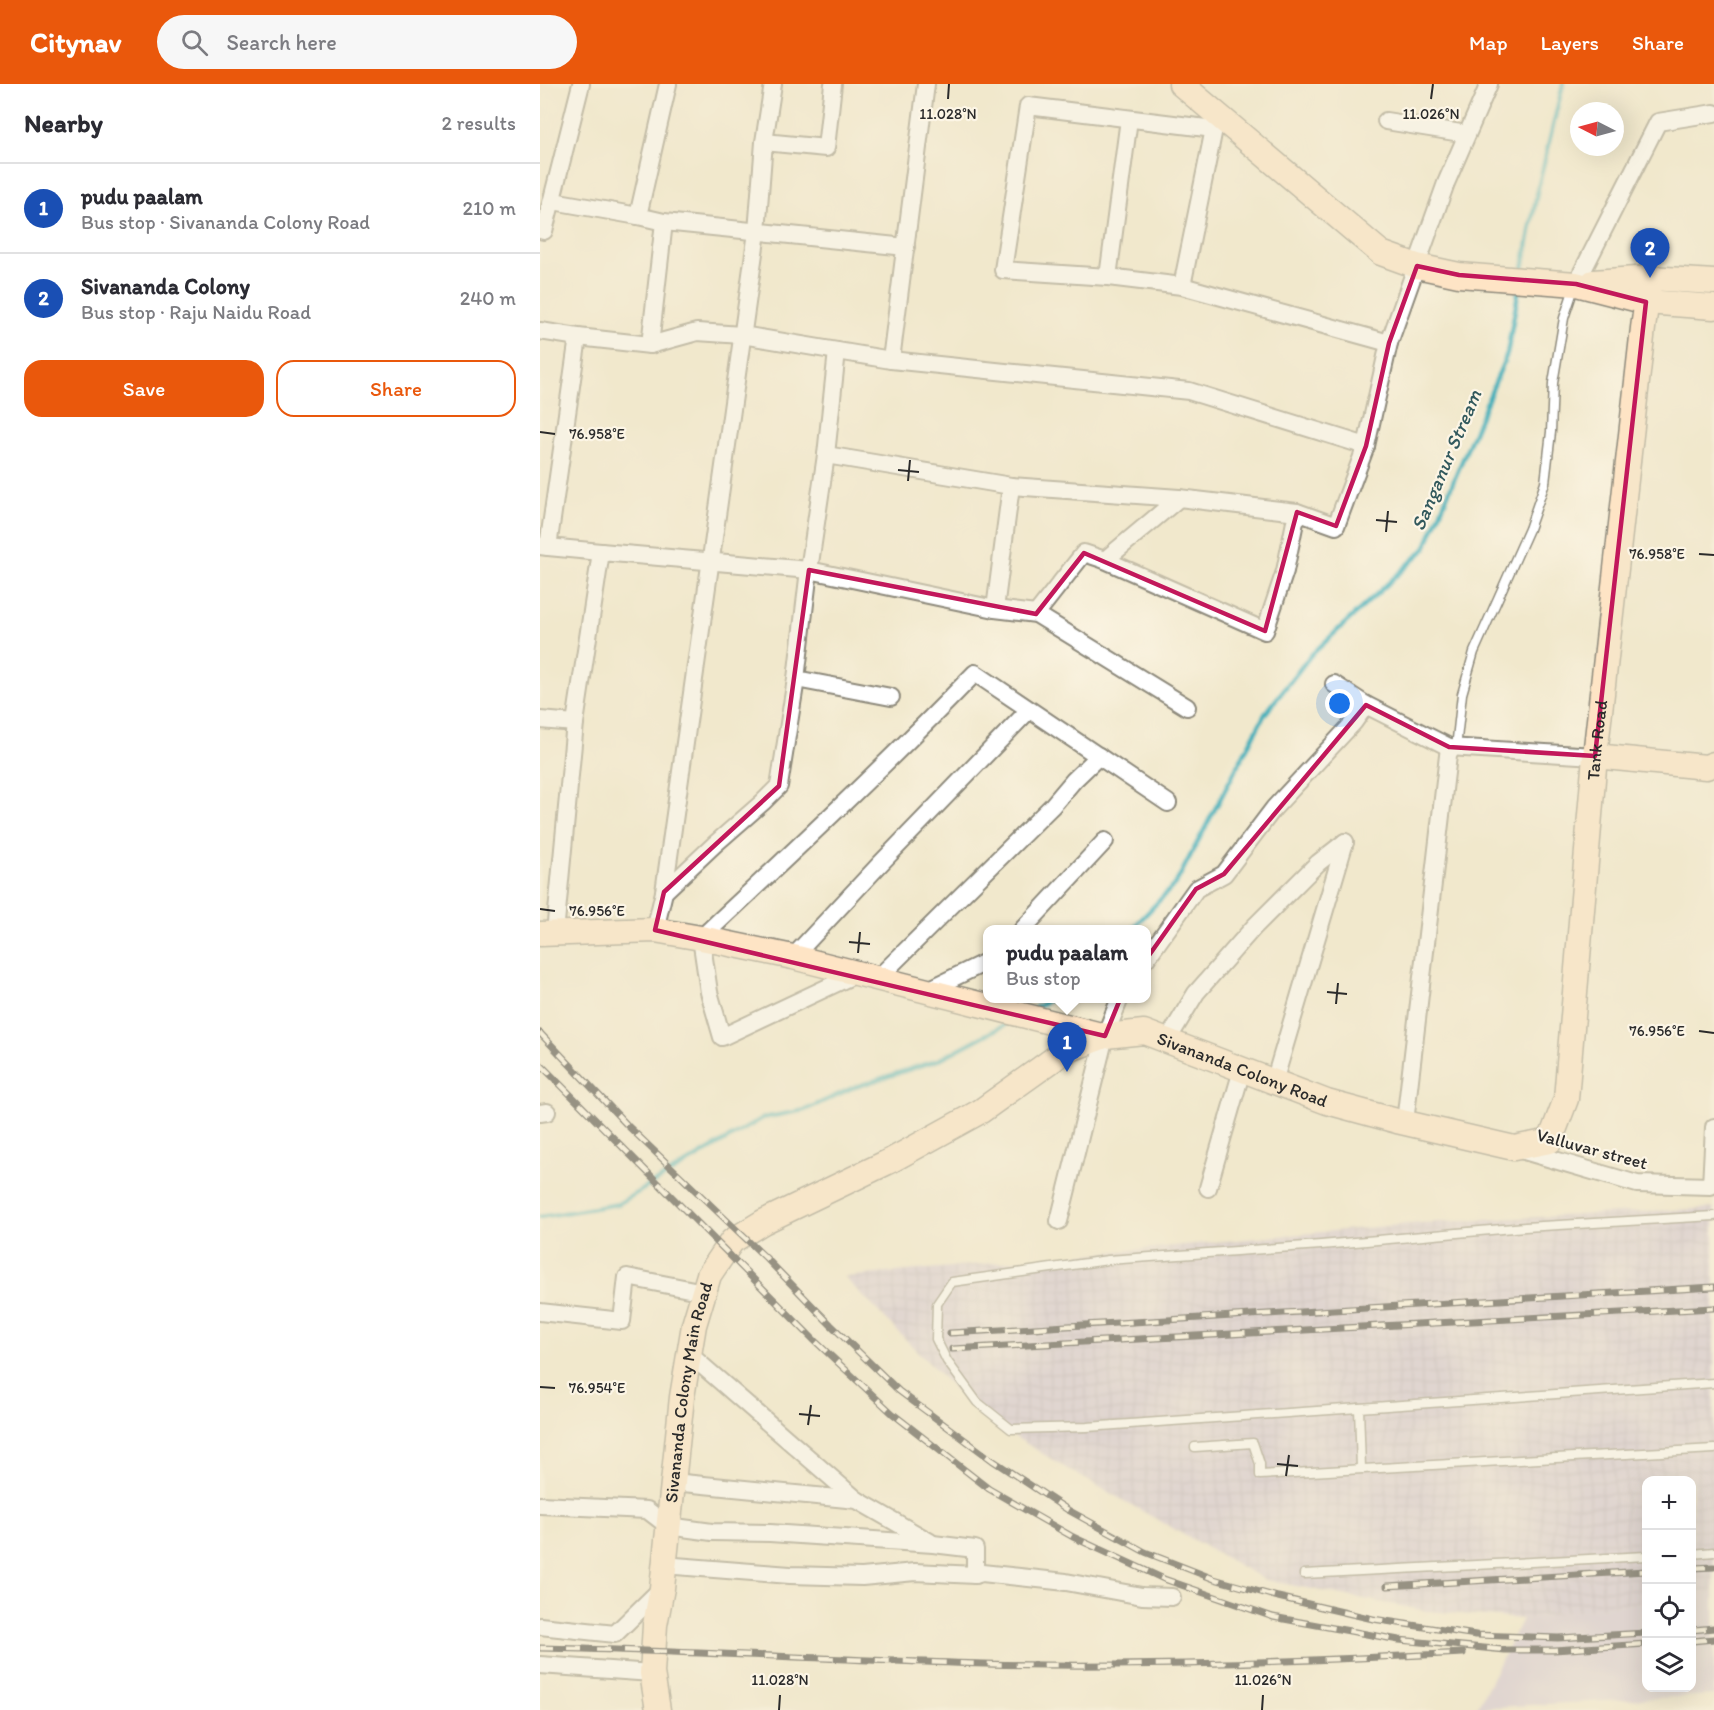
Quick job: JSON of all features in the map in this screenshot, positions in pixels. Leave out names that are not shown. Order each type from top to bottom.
[{"type":"main road","points":[[1181,84],[1215,122],[1381,253],[1417,266],[1459,275],[1576,284],[1650,278],[1714,282]]},
{"type":"main road","points":[[1646,303],[1650,278]]},
{"type":"main road","points":[[1576,284],[1646,303],[1714,307]]},
{"type":"main road","name":"Tank Road","points":[[1514,1148],[1550,1141],[1566,1099],[1595,756],[1646,303]]},
{"type":"main road","points":[[1595,756],[1706,766],[1714,764]]},
{"type":"main road","points":[[547,933],[655,930],[700,938],[793,957],[1105,1036]]},
{"type":"main road","name":"Sivananda Colony Road","points":[[763,1222],[902,1155],[981,1111],[1065,1052],[1105,1036],[1144,1032],[1327,1102],[1514,1148]]},
{"type":"main road","name":"Sivananda Colony Main Road","points":[[652,1673],[655,1625],[663,1577],[682,1397],[694,1325],[709,1275],[732,1240],[763,1222]]},
{"type":"main road","points":[[652,1673],[658,1710]]},
{"type":"street","points":[[540,230],[544,231],[553,201],[580,84]]},
{"type":"street","points":[[638,216],[668,84]]},
{"type":"street","points":[[655,930],[664,892],[757,232],[764,142],[773,84]]},
{"type":"street","points":[[764,142],[826,148],[833,84]]},
{"type":"street","points":[[891,360],[926,84]]},
{"type":"street","points":[[826,455],[1011,486],[1179,498],[1297,512],[1336,526],[1366,446],[1389,343],[1446,183],[1489,84]]},
{"type":"street","points":[[1182,286],[1215,122],[1129,119],[1028,106],[1003,270],[1108,277],[1182,286],[1389,343]]},
{"type":"street","points":[[1576,284],[1658,122],[1714,113]]},
{"type":"street","points":[[1108,277],[1129,119]]},
{"type":"street","points":[[1386,121],[1467,134]]},
{"type":"street","points":[[553,201],[664,222],[906,247]]},
{"type":"street","points":[[650,345],[664,222]]},
{"type":"street","points":[[540,331],[650,345],[697,332],[742,335],[891,360],[1189,391],[1366,446]]},
{"type":"street","points":[[578,337],[544,546],[808,570],[995,609],[1036,614],[1187,707]]},
{"type":"street","points":[[664,892],[778,786],[796,678],[808,570],[826,455],[837,351]]},
{"type":"street","points":[[995,609],[1011,486]]},
{"type":"street","points":[[1105,560],[1179,498]]},
{"type":"street","points":[[1036,614],[1084,553],[1105,560],[1265,631],[1285,571],[1297,512]]},
{"type":"street","points":[[547,933],[600,552]]},
{"type":"street","points":[[1099,756],[1052,806],[867,976],[722,1037],[709,992],[700,938],[888,760],[975,673],[1029,710],[1099,756],[1168,803]]},
{"type":"street","points":[[796,678],[891,697]]},
{"type":"street","points":[[1334,684],[1366,705],[1453,748],[1595,756]]},
{"type":"street","points":[[1151,952],[1196,889],[1224,874],[1274,808],[1366,705]]},
{"type":"street","points":[[793,957],[1029,710]]},
{"type":"street","points":[[540,720],[575,723]]},
{"type":"street","points":[[1405,1122],[1453,748]]},
{"type":"street","points":[[1027,925],[1105,841]]},
{"type":"street","points":[[1167,1041],[1196,993],[1254,927],[1318,863],[1346,842],[1274,1082]]},
{"type":"street","points":[[926,991],[983,963]]},
{"type":"street","points":[[1059,1221],[1105,1036],[1118,1003]]},
{"type":"street","points":[[1208,1188],[1242,1070]]},
{"type":"street","name":"Valluvar street","points":[[1514,1148],[1637,1184],[1711,1186],[1714,1128]]},
{"type":"street","points":[[540,1312],[622,1322],[627,1277],[704,1292]]},
{"type":"street","points":[[689,1354],[857,1500],[933,1544]]},
{"type":"street","points":[[673,1482],[857,1500]]},
{"type":"street","points":[[540,1505],[647,1510],[668,1526],[712,1532],[770,1533],[975,1549],[975,1575]]},
{"type":"street","points":[[540,1626],[615,1634],[663,1577],[862,1578],[915,1572],[975,1575],[982,1573],[1065,1581],[1142,1596],[1172,1597]]},
{"type":"street","points":[[540,1665],[652,1673]]},
{"type":"lane","points":[[1453,748],[1462,694],[1474,652],[1529,529],[1545,483],[1551,432],[1553,383],[1564,318],[1576,284]]},
{"type":"lane","points":[[1714,1216],[1525,1227],[1321,1245],[1108,1260],[952,1282],[937,1304],[936,1339],[947,1361],[977,1402],[1011,1429],[1087,1427],[1714,1383]]},
{"type":"lane","points":[[1359,1408],[1361,1468]]},
{"type":"lane","points":[[1195,1447],[1253,1443],[1260,1464],[1260,1475],[1714,1449]]},
{"type":"lane","points":[[1696,1554],[1714,1552]]},
{"type":"lane","points":[[1304,1574],[1642,1556]]},
{"type":"highlighted area","points":[[1417,266],[1459,275],[1576,284],[1646,302],[1595,756],[1449,747],[1366,705],[1224,874],[1196,889],[1123,992],[1105,1036],[655,930],[664,892],[779,786],[809,570],[1036,614],[1084,553],[1265,631],[1297,512],[1336,526],[1366,446],[1389,343]]},
{"type":"shaded area","points":[[1714,1208],[1714,1592],[1696,1594],[1696,1476],[1642,1476],[1642,1602],[1522,1619],[1426,1611],[1265,1580],[1069,1470],[980,1415],[844,1277],[1417,1223]]},
{"type":"shaded area","points":[[1714,1592],[1714,1695],[1477,1708],[1522,1619],[1642,1602],[1642,1692],[1696,1692],[1696,1594]]},
{"type":"waterway","name":"Sanganur Stream","points":[[1522,274],[1538,188],[1563,84]]},
{"type":"waterway","name":"Sanganur Stream","points":[[1136,925],[1176,883],[1265,714],[1310,656],[1425,549],[1507,354],[1519,288]]},
{"type":"waterway","points":[[1035,1008],[1044,1003]]},
{"type":"waterway","points":[[540,1217],[618,1204],[763,1118],[805,1110],[852,1088],[938,1060],[1012,1021]]},
{"type":"railway","points":[[540,1033],[628,1126],[766,1258],[899,1391],[992,1460],[1068,1510],[1145,1552],[1214,1579],[1278,1597],[1373,1619],[1476,1635],[1558,1638],[1642,1633]]},
{"type":"railway","points":[[540,1064],[815,1341],[893,1414],[989,1489],[1073,1537],[1164,1579],[1273,1617],[1399,1640],[1505,1650],[1554,1650],[1642,1644]]},
{"type":"railway","points":[[950,1333],[1714,1287]]},
{"type":"railway","points":[[952,1349],[1714,1308]]},
{"type":"railway","points":[[1696,1568],[1714,1567]]},
{"type":"railway","points":[[1387,1586],[1642,1571]]},
{"type":"railway","points":[[1696,1630],[1714,1628]]},
{"type":"railway","points":[[1696,1641],[1714,1639]]},
{"type":"railway","points":[[540,1648],[1045,1665],[1224,1663],[1463,1653]]},
{"type":"place","name":"Sivananda Colony","points":[[1650,278]]},
{"type":"place","name":"pudu paalam","points":[[1067,1072]]}]
